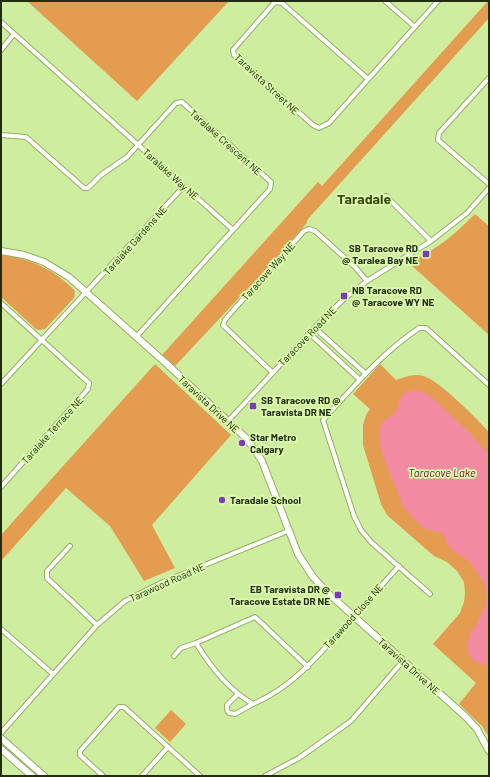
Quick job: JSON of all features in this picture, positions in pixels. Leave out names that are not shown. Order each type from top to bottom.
[{"type":"street","points":[[386,1],[414,27]]},
{"type":"street","name":"Taravista Street NE","points":[[368,79],[282,3],[275,2],[233,50],[234,55],[313,125],[319,128],[329,123],[438,1]]},
{"type":"street","name":"Taralake Way NE","points":[[1,22],[232,229]]},
{"type":"street","points":[[1,50],[14,34]]},
{"type":"street","points":[[489,78],[439,133],[438,140],[489,184]]},
{"type":"street","name":"Taralake Crescent NE","points":[[138,145],[176,103],[182,102],[271,182],[270,189],[232,229]]},
{"type":"street","points":[[1,135],[26,137],[84,188],[88,188],[101,175],[127,157],[138,145]]},
{"type":"street","name":"Taralake Gardens NE","points":[[86,293],[184,186]]},
{"type":"street","name":"Taracove Road NE","points":[[228,421],[309,333],[344,299],[368,281],[431,241],[467,213],[489,188]]},
{"type":"street","points":[[386,196],[431,241]]},
{"type":"street","points":[[136,337],[208,258],[232,229]]},
{"type":"street","name":"Taracove Way NE","points":[[272,372],[223,325],[229,315],[304,231],[310,229],[315,230],[356,267],[368,281]]},
{"type":"street","name":"Taravista Drive NE","points":[[1,251],[24,255],[44,262],[69,278],[247,439],[262,461],[298,554],[313,576],[329,594],[466,717],[477,729],[489,751]]},
{"type":"street","points":[[1,384],[41,339],[86,293]]},
{"type":"street","points":[[1,304],[41,339]]},
{"type":"street","points":[[315,328],[365,373]]},
{"type":"street","points":[[430,594],[371,542],[359,525],[354,516],[323,420],[359,379],[389,350],[419,328],[426,328],[489,385]]},
{"type":"street","points":[[309,333],[359,379]]},
{"type":"street","name":"Taralake Terrace NE","points":[[1,487],[88,389],[89,383],[41,339]]},
{"type":"street","name":"Tarawood Road NE","points":[[1,733],[97,625],[125,600],[163,582],[288,531]]},
{"type":"street","points":[[70,546],[47,571],[47,578],[97,625]]},
{"type":"street","name":"Tarawood Close NE","points":[[238,694],[227,705],[227,710],[229,713],[235,714],[274,694],[296,678],[399,566]]},
{"type":"street","points":[[174,656],[181,648],[255,617],[308,666]]},
{"type":"street","points":[[1,629],[53,674]]},
{"type":"street","points":[[196,643],[215,671],[238,694],[253,704]]},
{"type":"street","points":[[265,776],[299,758],[351,721],[404,661]]},
{"type":"street","points":[[103,776],[80,755],[80,751],[119,707],[124,708],[200,776]]},
{"type":"street","points":[[1,738],[44,776]]},
{"type":"street","points":[[142,776],[168,747]]},
{"type":"street","points":[[1,749],[32,776]]},
{"type":"shaded area","points":[[27,1],[229,1],[137,101]]},
{"type":"shaded area","points":[[488,1],[489,18],[308,219],[306,224],[268,267],[175,366],[162,355],[318,182],[322,186]]},
{"type":"shaded area","points":[[475,214],[489,226],[489,335],[411,265],[418,258],[449,238]]},
{"type":"shaded area","points":[[1,255],[22,259],[41,266],[51,271],[75,291],[74,298],[45,329],[36,329],[1,297]]},
{"type":"shaded area","points":[[155,364],[231,435],[152,525],[175,568],[144,581],[110,526],[66,488],[1,561],[1,535]]},
{"type":"shaded area","points":[[380,364],[396,380],[416,375],[430,379],[448,392],[489,432],[489,737],[482,726],[459,704],[476,683],[433,644],[460,613],[464,602],[464,582],[457,571],[447,562],[434,556],[387,515],[381,504],[363,445],[363,425],[366,415],[370,409],[353,394]]},
{"type":"shaded area","points":[[171,710],[186,724],[170,742],[155,728]]},
{"type":"water","name":"Taracove Lake","points":[[417,390],[432,397],[471,434],[489,455],[489,665],[480,664],[473,660],[468,652],[467,646],[470,633],[476,626],[485,605],[487,597],[484,583],[470,562],[450,548],[443,534],[422,527],[402,505],[380,443],[380,427],[384,421],[394,414],[402,395],[407,392]]},
{"type":"place","name":"SB Taracove RD @ Taralea Bay NE","points":[[426,254]]},
{"type":"place","name":"NB Taracove RD @ Taracove WY NE","points":[[344,296]]},
{"type":"place","name":"SB Taracove RD @ Taravista DR NE","points":[[253,406]]},
{"type":"place","name":"Star Metro Calgary","points":[[242,443]]},
{"type":"place","name":"Taradale School","points":[[222,500]]},
{"type":"place","name":"EB Taravista DR @ Taracove Estate DR NE","points":[[338,595]]},
{"type":"district","name":"Taradale","points":[[364,199]]}]
